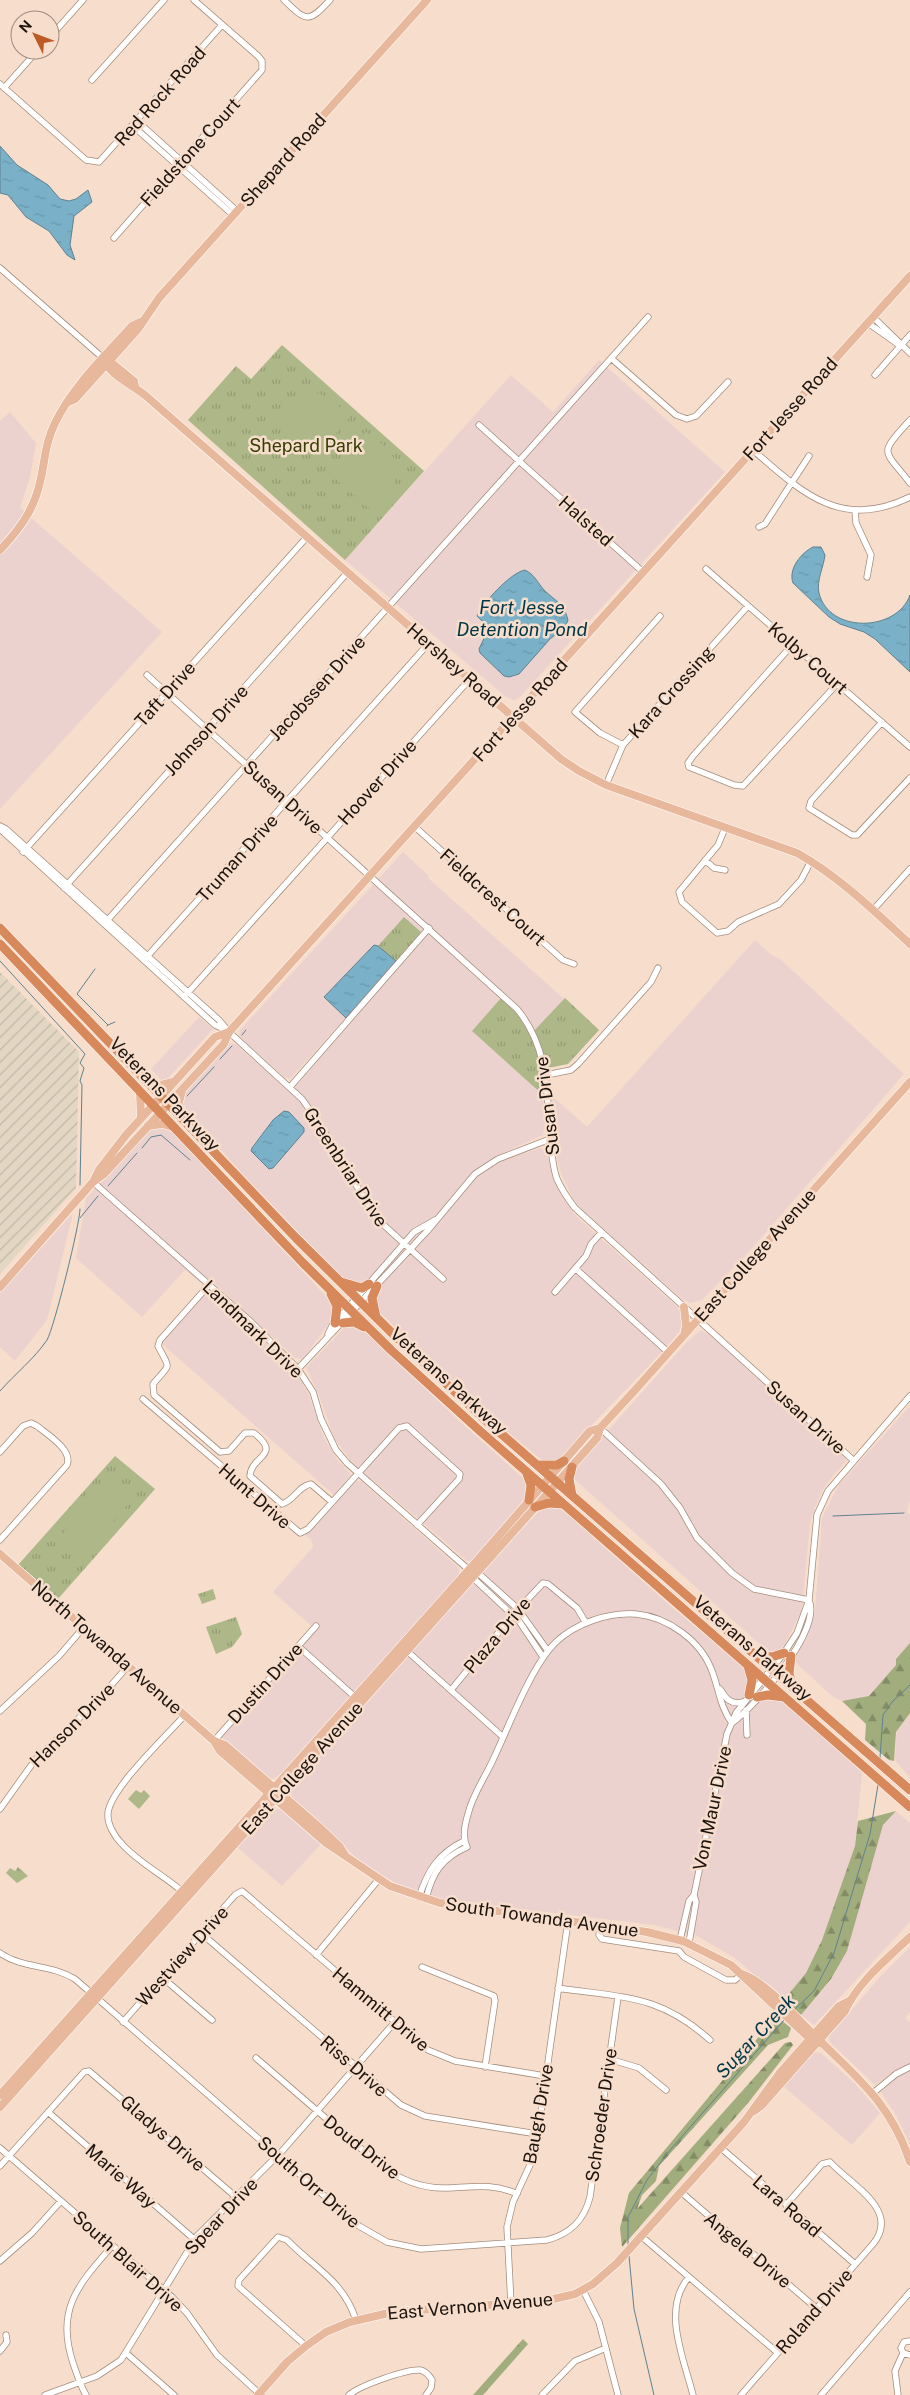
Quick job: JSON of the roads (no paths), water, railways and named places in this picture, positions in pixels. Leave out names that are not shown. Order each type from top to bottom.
[{"type":"highway","name":"Veterans Parkway","points":[[0,928],[339,1282],[377,1319],[538,1466],[910,1790]]},
{"type":"highway","name":"Veterans Parkway","points":[[0,944],[173,1127],[371,1330],[549,1492],[910,1807]]},
{"type":"highway","points":[[339,1282],[362,1288],[373,1285],[372,1304],[377,1319]]},
{"type":"highway","points":[[329,1289],[337,1306],[339,1323],[354,1322],[371,1330]]},
{"type":"highway","points":[[538,1466],[568,1464],[572,1495]]},
{"type":"highway","points":[[526,1471],[531,1484],[528,1500]]},
{"type":"highway","points":[[535,1507],[549,1503],[563,1504]]},
{"type":"highway","points":[[755,1655],[772,1657],[788,1655],[789,1674],[794,1689]]},
{"type":"highway","points":[[748,1666],[752,1680],[750,1698],[768,1695],[785,1697]]},
{"type":"main road","name":"Shepard Road","points":[[0,550],[18,530],[33,506],[41,481],[46,445],[54,424],[68,402],[75,399],[106,361],[138,329],[141,322],[235,213],[427,0]]},
{"type":"main road","name":"Fort Jesse Road","points":[[93,1182],[99,1170],[141,1118],[182,1089],[224,1044],[229,1032],[910,276]]},
{"type":"main road","name":"Hershey Road","points":[[106,361],[130,386],[135,387],[561,759],[606,785],[776,845],[811,861],[844,884],[910,944]]},
{"type":"main road","name":"Fort Jesse Road","points":[[165,1100],[175,1082],[215,1037],[229,1032]]},
{"type":"main road","points":[[148,1082],[165,1085],[175,1082]]},
{"type":"main road","name":"East College Avenue","points":[[274,1793],[382,1679],[471,1578],[473,1571],[528,1500],[550,1476],[568,1464],[597,1438],[600,1428],[910,1082]]},
{"type":"main road","points":[[182,1089],[179,1102],[182,1118]]},
{"type":"main road","points":[[140,1092],[141,1118]]},
{"type":"main road","name":"Fort Jesse Road","points":[[0,1286],[93,1182],[104,1174],[146,1127],[156,1109]]},
{"type":"main road","points":[[146,1127],[157,1124],[173,1127]]},
{"type":"main road","points":[[683,1336],[686,1326],[684,1307]]},
{"type":"main road","name":"East College Avenue","points":[[0,2095],[93,1996],[274,1793],[404,1640],[549,1492],[558,1482],[568,1464]]},
{"type":"main road","name":"North Towanda Avenue","points":[[0,1554],[214,1741],[225,1745],[274,1793]]},
{"type":"main road","points":[[382,1679],[404,1649],[404,1640]]},
{"type":"main road","name":"South Towanda Avenue","points":[[274,1793],[340,1847],[345,1854],[379,1880],[422,1898],[452,1905],[652,1932],[684,1941],[712,1954],[742,1974],[747,1982],[783,2009],[849,2066],[873,2093],[895,2126],[910,2162]]},
{"type":"main road","name":"East Vernon Avenue","points":[[260,2395],[287,2362],[306,2346],[326,2332],[356,2320],[392,2312],[556,2299],[583,2290],[602,2278],[617,2264],[752,2112],[768,2087],[815,2037],[845,2011],[850,2001],[878,1969],[910,1937]]},
{"type":"main road","name":"East College Avenue","points":[[0,2107],[93,1996]]},
{"type":"street","points":[[60,25],[83,0]]},
{"type":"street","points":[[92,80],[164,0]]},
{"type":"street","points":[[194,0],[222,25]]},
{"type":"street","points":[[284,0],[301,16],[308,19],[314,17],[330,0]]},
{"type":"street","name":"Fieldstone Court","points":[[114,238],[258,75],[263,65],[258,56],[222,25]]},
{"type":"street","name":"Red Rock Road","points":[[2,86],[84,159],[94,163],[105,157],[222,25]]},
{"type":"street","points":[[2,86],[28,60]]},
{"type":"street","points":[[135,124],[235,213]]},
{"type":"street","name":"Hershey Road","points":[[0,268],[106,361]]},
{"type":"street","name":"Jacobssen Drive","points":[[106,922],[648,317]]},
{"type":"street","points":[[871,320],[910,353]]},
{"type":"street","points":[[875,375],[910,335]]},
{"type":"street","points":[[611,358],[676,415],[687,419],[696,416],[728,382]]},
{"type":"street","points":[[910,420],[891,442],[887,453],[890,460],[910,483]]},
{"type":"street","points":[[479,426],[519,461]]},
{"type":"street","points":[[753,450],[791,484],[818,501],[855,510],[883,507],[910,497]]},
{"type":"street","points":[[759,528],[765,524],[809,456]]},
{"type":"street","name":"Halsted","points":[[519,461],[644,572]]},
{"type":"street","points":[[855,510],[856,523],[871,555],[867,578]]},
{"type":"street","name":"Taft Drive","points":[[25,850],[307,537]]},
{"type":"street","name":"Kolby Court","points":[[706,568],[910,747]]},
{"type":"street","name":"Johnson Drive","points":[[66,886],[348,572]]},
{"type":"street","name":"Kara Crossing","points":[[606,785],[623,745],[748,606]]},
{"type":"street","points":[[623,745],[600,734],[575,712],[660,616]]},
{"type":"street","name":"Truman Drive","points":[[146,958],[429,643]]},
{"type":"street","points":[[793,644],[693,756],[688,763],[692,770],[734,785],[743,786],[838,683]]},
{"type":"street","name":"Susan Drive","points":[[147,675],[504,995],[523,1016],[537,1040],[546,1075],[554,1168],[562,1189],[575,1208],[853,1460]]},
{"type":"street","name":"Hoover Drive","points":[[186,994],[470,679]]},
{"type":"street","points":[[882,722],[811,801],[809,808],[856,836],[910,778]]},
{"type":"street","name":"Fieldcrest Court","points":[[414,826],[563,960],[574,964]]},
{"type":"street","name":"Greenbriar Drive","points":[[0,828],[186,994],[215,1025],[229,1032],[290,1087],[313,1112],[371,1211],[403,1245],[443,1279]]},
{"type":"street","points":[[725,828],[718,845],[682,885],[679,892],[682,902],[714,931],[721,933],[730,929],[738,922],[779,904],[801,880],[811,861]]},
{"type":"street","points":[[705,860],[714,868],[725,870]]},
{"type":"street","points":[[873,910],[910,869]]},
{"type":"street","points":[[290,1087],[429,928]]},
{"type":"street","points":[[546,1075],[571,1070],[578,1064],[651,982],[658,968]]},
{"type":"street","points":[[298,1369],[358,1301],[409,1250],[434,1220],[484,1167],[504,1156],[550,1139]]},
{"type":"street","name":"Landmark Drive","points":[[93,1182],[298,1369],[313,1392],[321,1419],[336,1450],[358,1473],[518,1609],[548,1651]]},
{"type":"street","points":[[373,1285],[414,1232],[434,1220]]},
{"type":"street","points":[[555,1292],[576,1269],[601,1233]]},
{"type":"street","points":[[576,1269],[669,1352]]},
{"type":"street","points":[[208,1285],[160,1340],[158,1346],[168,1361],[168,1367],[153,1384],[154,1395],[220,1452],[229,1451],[245,1433],[254,1433],[264,1440],[267,1446],[266,1452],[250,1471],[250,1476],[282,1504],[290,1502],[303,1485],[311,1484],[332,1502]]},
{"type":"street","name":"Von Maur Drive","points":[[679,1952],[684,1941],[689,1901],[694,1895],[723,1750],[732,1723],[736,1713],[774,1672],[803,1636],[810,1614],[811,1606],[809,1600],[817,1515],[828,1491],[910,1396]]},
{"type":"street","name":"Hunt Drive","points":[[143,1399],[300,1533],[308,1529],[399,1428],[404,1426],[433,1448],[460,1474],[458,1479],[418,1525]]},
{"type":"street","points":[[0,1452],[23,1426],[32,1423],[66,1452],[69,1458],[67,1465],[0,1540]]},
{"type":"street","points":[[600,1428],[662,1484],[680,1508],[697,1538],[732,1573],[754,1589],[809,1600]]},
{"type":"street","points":[[471,1578],[513,1615],[543,1657]]},
{"type":"street","name":"Plaza Drive","points":[[451,1690],[540,1584],[545,1582],[577,1608],[586,1623]]},
{"type":"street","points":[[422,1898],[439,1866],[466,1844],[466,1823],[471,1804],[543,1657],[566,1634],[586,1623],[630,1614],[646,1616],[665,1622],[681,1632],[698,1647],[710,1667],[725,1714],[732,1723]]},
{"type":"street","name":"Dustin Drive","points":[[214,1741],[316,1626]]},
{"type":"street","points":[[0,1711],[55,1660],[84,1627]]},
{"type":"street","points":[[298,1646],[355,1697]]},
{"type":"street","points":[[407,1651],[503,1737]]},
{"type":"street","name":"Hanson Drive","points":[[0,1809],[35,1760],[99,1699],[128,1666]]},
{"type":"street","points":[[716,1684],[728,1701],[736,1704],[750,1698]]},
{"type":"street","name":"Von Maur Drive","points":[[732,1723],[746,1710],[750,1698]]},
{"type":"street","points":[[746,1710],[747,1735]]},
{"type":"street","points":[[185,1715],[120,1787],[108,1813],[112,1832],[122,1844],[152,1871],[167,1878],[185,1893]]},
{"type":"street","points":[[316,1955],[379,1880]]},
{"type":"street","name":"Hammitt Drive","points":[[242,1891],[422,2046],[441,2057],[485,2067],[545,2076]]},
{"type":"street","name":"Westview Drive","points":[[124,2022],[235,1895],[242,1891]]},
{"type":"street","name":"Baugh Drive","points":[[511,2304],[507,2243],[509,2216],[533,2160],[568,1921]]},
{"type":"street","points":[[600,1925],[599,1935],[602,1939],[679,1952],[684,1957],[726,1980],[735,1980],[742,1974]]},
{"type":"street","name":"Riss Drive","points":[[202,1934],[396,2101],[425,2116],[537,2134]]},
{"type":"street","name":"South Orr Drive","points":[[0,1953],[20,1964],[52,1969],[67,1974],[359,2226],[388,2242],[407,2247],[428,2249],[547,2240],[559,2236],[572,2228]]},
{"type":"street","points":[[422,1967],[490,1993],[495,1998],[485,2067]]},
{"type":"street","points":[[163,1978],[212,2020]]},
{"type":"street","points":[[558,1988],[641,2000],[670,2010],[710,2040]]},
{"type":"street","name":"Schroeder Drive","points":[[572,2228],[582,2217],[590,2197],[618,1997]]},
{"type":"street","name":"Spear Drive","points":[[45,2395],[105,2372],[126,2354],[194,2239],[278,2156],[394,2023]]},
{"type":"street","name":"Doud Drive","points":[[256,2058],[380,2165],[406,2181],[442,2188],[489,2186],[504,2188],[517,2194]]},
{"type":"street","points":[[609,2059],[639,2068],[666,2090]]},
{"type":"street","points":[[873,2093],[896,2074],[910,2067]]},
{"type":"street","name":"Gladys Drive","points":[[48,2112],[84,2072],[88,2071],[95,2074],[236,2197]]},
{"type":"street","points":[[0,2166],[48,2112]]},
{"type":"street","name":"Marie Way","points":[[48,2112],[194,2239]]},
{"type":"street","name":"South Blair Drive","points":[[0,2148],[163,2290],[183,2309],[222,2360],[260,2395]]},
{"type":"street","name":"Lara Road","points":[[720,2148],[855,2264]]},
{"type":"street","name":"Roland Drive","points":[[740,2395],[876,2240],[882,2224],[881,2213],[874,2203],[832,2164],[825,2162],[786,2205]]},
{"type":"street","name":"Angela Drive","points":[[681,2192],[816,2308]]},
{"type":"street","points":[[0,2261],[32,2233],[61,2201]]},
{"type":"street","points":[[306,2346],[241,2290],[238,2284],[279,2236],[338,2286],[350,2302],[356,2320]]},
{"type":"street","points":[[640,2237],[778,2353]]},
{"type":"street","points":[[86,2395],[68,2347],[66,2326],[68,2311],[82,2282],[112,2246]]},
{"type":"street","points":[[689,2277],[679,2293],[675,2316],[693,2395]]},
{"type":"street","points":[[583,2290],[595,2312],[618,2395]]},
{"type":"street","points":[[821,2395],[910,2292]]},
{"type":"street","points":[[0,2351],[7,2342],[6,2335]]},
{"type":"street","points":[[898,2395],[895,2371],[903,2353],[901,2350],[902,2344],[910,2341]]},
{"type":"street","points":[[542,2395],[575,2361],[606,2348]]},
{"type":"street","points":[[903,2353],[910,2354]]},
{"type":"street","points":[[126,2354],[174,2395]]},
{"type":"street","points":[[349,2395],[369,2383],[416,2371],[425,2372],[431,2380],[432,2386],[426,2395]]},
{"type":"water","points":[[0,146],[17,165],[48,185],[60,199],[69,201],[76,199],[88,190],[92,202],[74,216],[70,245],[75,260],[67,255],[49,231],[26,217],[8,195],[0,193]]},
{"type":"water","points":[[813,547],[821,547],[825,555],[818,588],[819,593],[825,606],[836,616],[849,621],[863,623],[878,621],[892,616],[903,607],[910,595],[910,672],[875,639],[864,632],[840,624],[829,617],[793,583],[792,572],[794,567],[800,557]]},
{"type":"water","name":"Fort Jesse Detention Pond","points":[[525,570],[534,576],[544,590],[562,606],[568,620],[565,627],[550,639],[519,674],[509,677],[504,676],[480,653],[479,649],[489,628],[477,616],[485,603],[505,582],[512,576]]},
{"type":"water","points":[[374,945],[378,946],[396,961],[346,1018],[324,997]]},
{"type":"water","points":[[284,1111],[289,1112],[304,1128],[304,1132],[273,1168],[269,1169],[251,1151],[273,1120]]},
{"type":"waterway","points":[[0,961],[85,1054],[80,1063],[84,1068],[80,1081],[82,1085],[80,1185]]},
{"type":"waterway","points":[[95,969],[77,994],[107,1026]]},
{"type":"waterway","points":[[108,1025],[115,1022]]},
{"type":"waterway","points":[[242,1035],[246,1030]]},
{"type":"waterway","points":[[220,1059],[232,1046]]},
{"type":"waterway","points":[[187,1096],[214,1067]]},
{"type":"waterway","points":[[142,1148],[151,1137],[161,1135],[190,1160]]},
{"type":"waterway","points":[[108,1186],[137,1153]]},
{"type":"waterway","points":[[80,1218],[98,1196]]},
{"type":"waterway","points":[[0,1391],[47,1340],[66,1276],[80,1209]]},
{"type":"waterway","points":[[833,1516],[904,1513]]},
{"type":"waterway","name":"Sugar Creek","points":[[880,1758],[883,1715],[892,1702],[910,1685]]},
{"type":"waterway","name":"Sugar Creek","points":[[793,2011],[814,1991],[834,1953],[870,1834],[878,1785]]},
{"type":"waterway","name":"Sugar Creek","points":[[628,2244],[628,2217],[647,2180],[671,2149],[785,2019]]},
{"type":"waterway","name":"Sugar Creek","points":[[629,2256],[634,2309],[654,2395]]},
{"type":"park label","name":"Shepard Park","points":[[306,445]]}]
